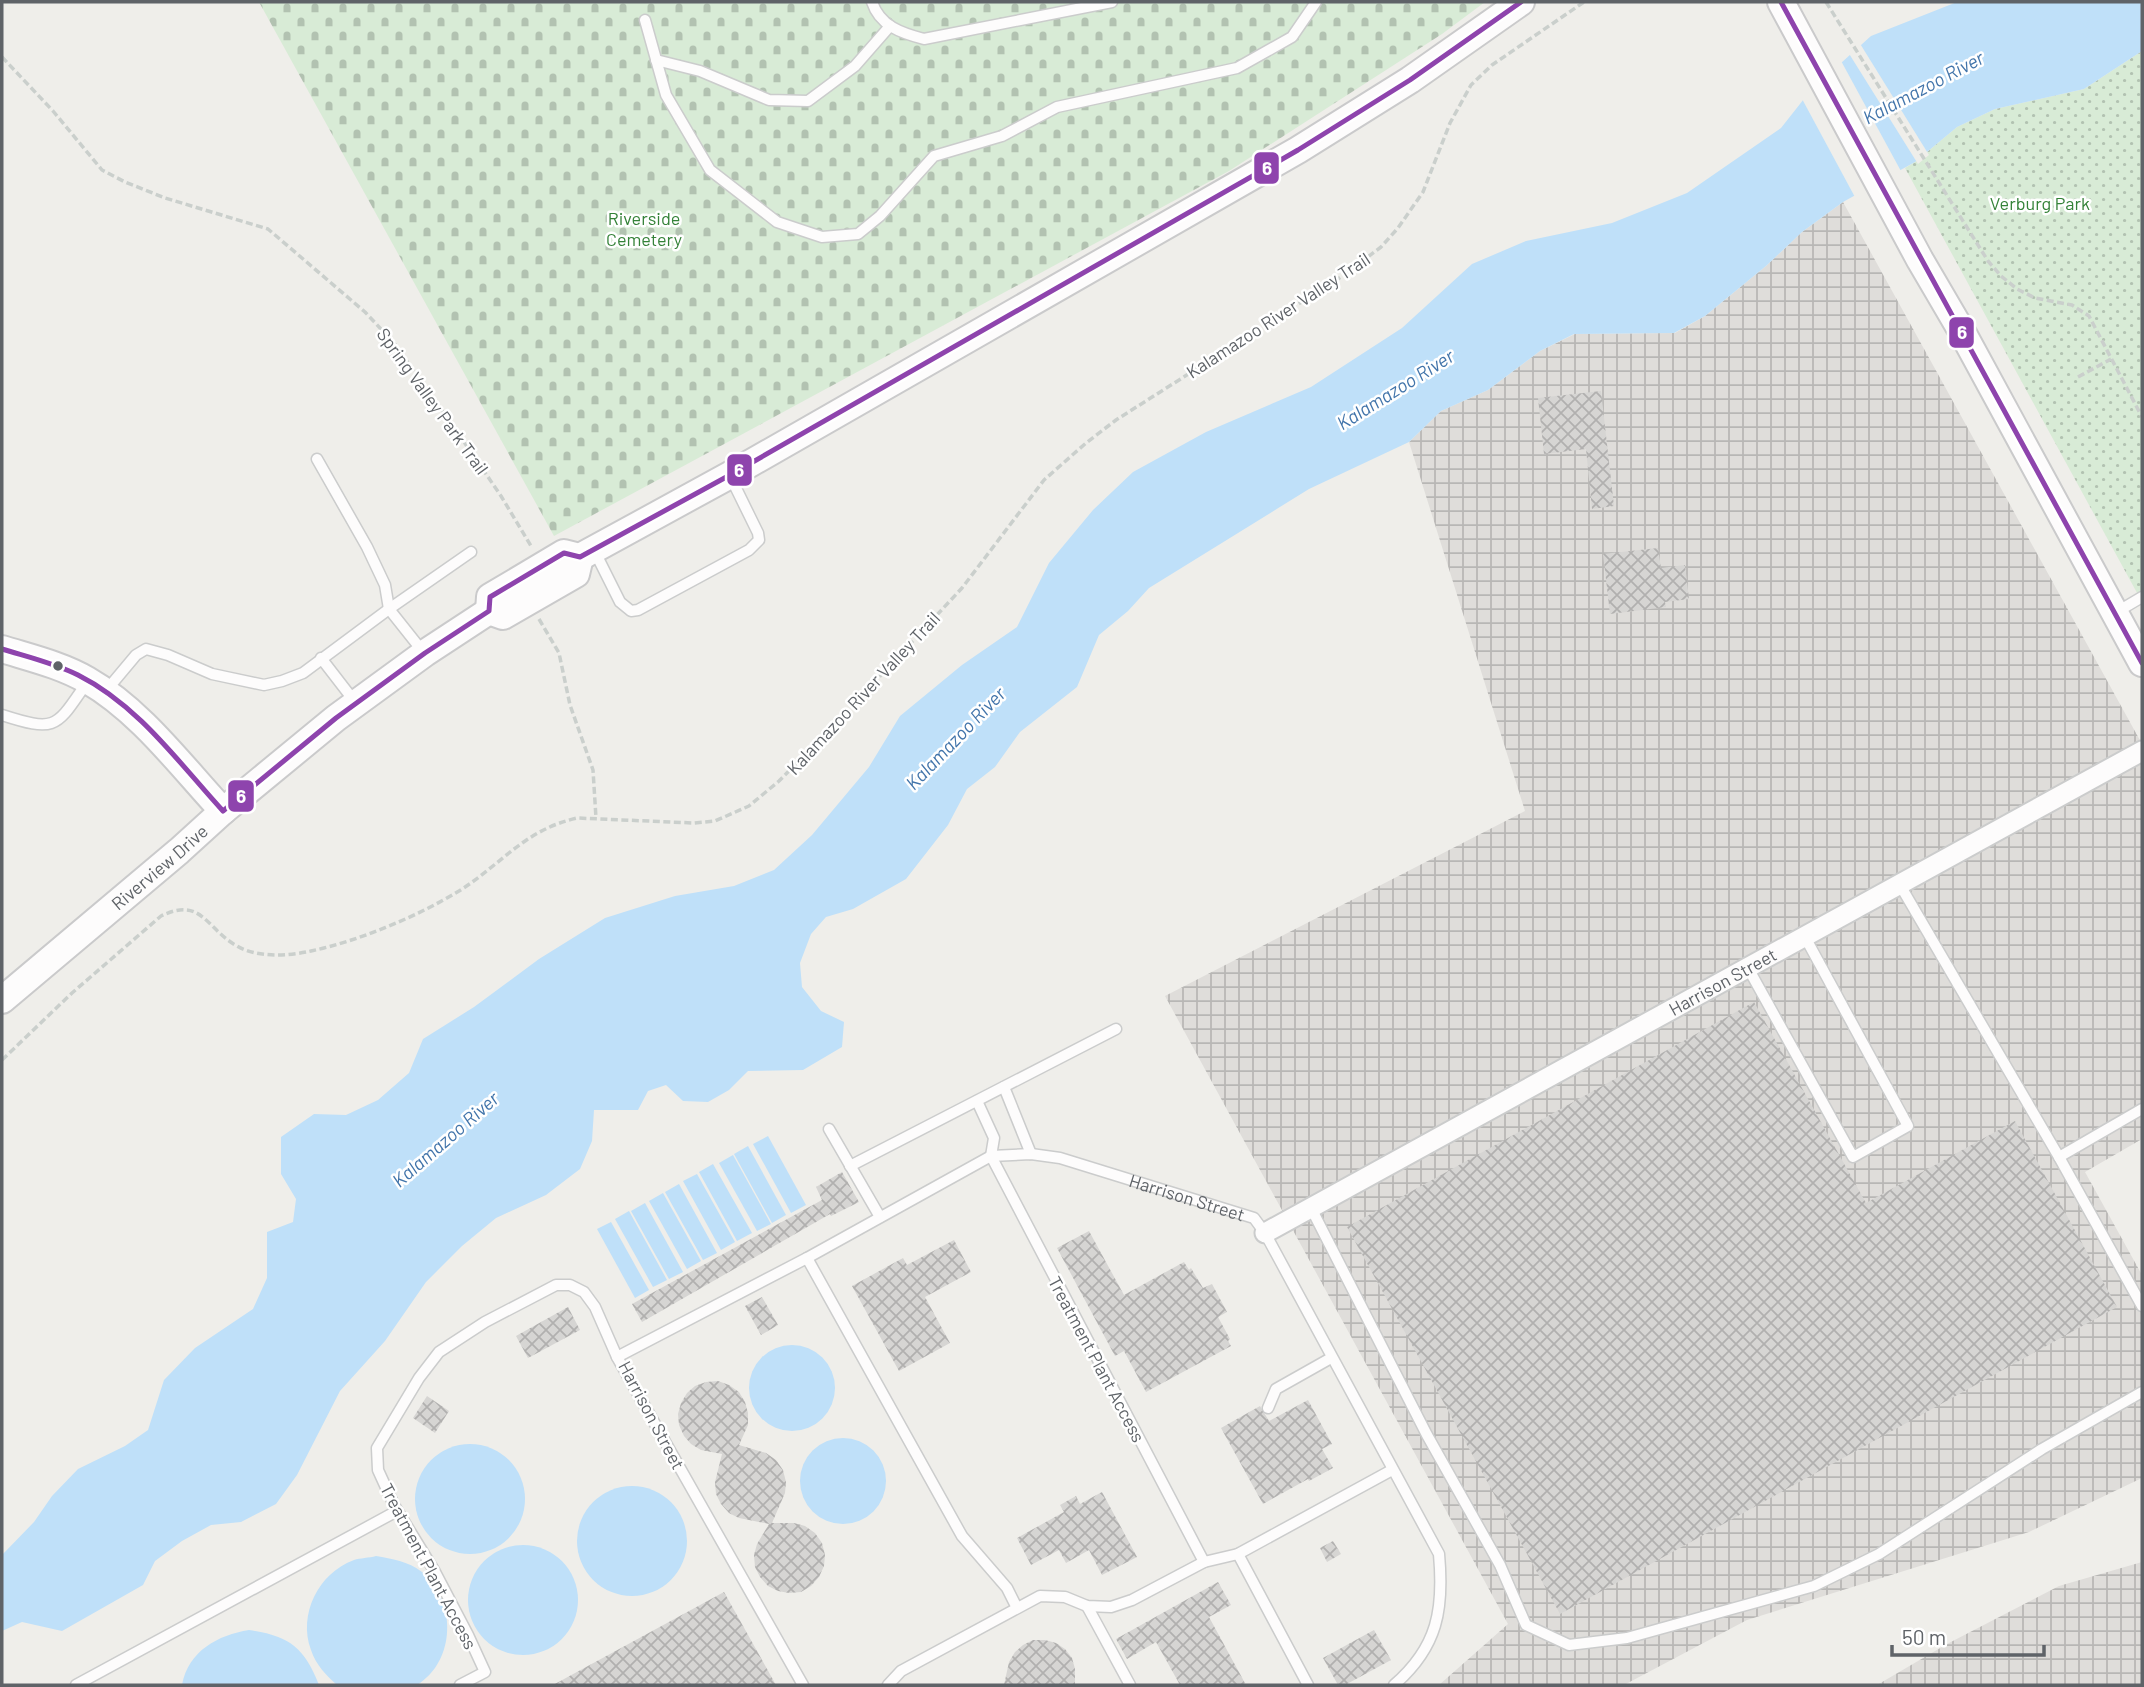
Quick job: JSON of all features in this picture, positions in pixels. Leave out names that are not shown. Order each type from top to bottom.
[{"type":"street","name":"Riverview Drive","points":[[489,611],[490,597],[564,554],[587,553],[730,475],[1298,150],[1410,80],[1521,2]]},
{"type":"street","points":[[1786,13],[2142,663]]},
{"type":"street","name":"Riverview Drive","points":[[489,611],[503,616],[576,574],[587,553]]},
{"type":"street","name":"Riverview Drive","points":[[2,1000],[223,811],[356,703],[489,611]]},
{"type":"street","points":[[2,649],[64,669],[97,687],[144,725],[223,811]]},
{"type":"street","name":"Harrison Street","points":[[1265,1233],[2142,751]]},
{"type":"lane","points":[[872,2],[876,15],[898,32],[924,39],[1112,2]]},
{"type":"lane","points":[[645,20],[666,95],[710,170],[777,222],[822,237],[858,234],[880,216],[934,156],[1002,136],[1057,107],[1237,68],[1292,37],[1316,2]]},
{"type":"lane","points":[[656,61],[700,71],[769,100],[808,101],[855,66],[890,26]]},
{"type":"lane","points":[[317,460],[367,547],[385,585],[389,609],[425,653]]},
{"type":"lane","points":[[587,553],[624,608],[631,611],[638,610],[749,550],[759,540],[758,533],[730,475]]},
{"type":"lane","points":[[2,715],[33,725],[51,724],[62,718],[146,649],[168,655],[212,674],[264,685],[303,673],[471,552]]},
{"type":"lane","points":[[2115,613],[2142,597]]},
{"type":"lane","points":[[321,659],[356,703]]},
{"type":"lane","points":[[1900,885],[2059,1157],[2142,1306]]},
{"type":"lane","points":[[1748,968],[1853,1157],[1908,1126],[1805,937]]},
{"type":"lane","points":[[850,1166],[1116,1029]]},
{"type":"lane","points":[[1004,1087],[1031,1154]]},
{"type":"lane","points":[[977,1101],[994,1138],[991,1156]]},
{"type":"lane","points":[[2059,1157],[2142,1109]]},
{"type":"lane","points":[[829,1129],[880,1217]]},
{"type":"lane","name":"Harrison Street","points":[[803,1685],[618,1357],[807,1258],[991,1156],[1031,1154],[1060,1158],[1254,1218],[1265,1233]]},
{"type":"lane","name":"Treatment Plant Access","points":[[991,1156],[1204,1562]]},
{"type":"lane","points":[[1311,1208],[1427,1435],[1500,1565],[1526,1625],[1569,1645],[1627,1638],[1814,1587],[1879,1554],[2042,1449],[2142,1392]]},
{"type":"lane","points":[[1265,1233],[1439,1554],[1442,1589],[1438,1616],[1429,1646],[1409,1672],[1394,1685]]},
{"type":"lane","points":[[807,1258],[962,1536],[1007,1588],[1017,1608]]},
{"type":"lane","name":"Treatment Plant Access","points":[[460,1685],[485,1672],[435,1572],[397,1511],[378,1470],[377,1448],[419,1378],[439,1352],[485,1322],[556,1285],[570,1285],[584,1292],[595,1307],[618,1357]]},
{"type":"lane","points":[[1268,1408],[1276,1389],[1331,1358]]},
{"type":"lane","points":[[887,1685],[901,1671],[1040,1596],[1065,1597],[1087,1606],[1111,1607],[1132,1601],[1204,1562],[1238,1554],[1392,1470]]},
{"type":"lane","points":[[76,1685],[397,1511]]},
{"type":"lane","points":[[1238,1554],[1308,1685]]},
{"type":"lane","points":[[1087,1606],[1130,1685]]},
{"type":"path","name":"Kalamazoo River Valley Trail","points":[[2,1060],[72,993],[152,923],[171,911],[200,913],[229,941],[250,952],[289,954],[311,951],[382,928],[437,903],[486,873],[542,829],[577,818],[694,823],[715,821],[734,814],[765,795],[962,588],[1044,480],[1060,464],[1116,420],[1341,277],[1381,247],[1423,192],[1450,123],[1471,85],[1492,65],[1584,2]]},
{"type":"path","points":[[1827,3],[1988,261],[2017,289],[2035,298],[2072,305],[2083,310],[2094,324],[2142,417]]},
{"type":"path","name":"Spring Valley Park Trail","points":[[2,57],[53,111],[102,170],[165,198],[268,229],[381,327],[495,486],[543,566]]},
{"type":"path","points":[[2078,377],[2111,359]]},
{"type":"path","points":[[528,602],[558,653],[570,705],[593,770],[596,818]]},
{"type":"shaded area","points":[[1843,202],[2142,744],[2142,1139],[2085,1172],[2142,1275],[2142,1478],[2029,1532],[1747,1620],[1624,1685],[1439,1685],[1508,1624],[1165,996],[1525,811],[1409,442],[1441,411],[1488,390],[1540,351],[1575,334],[1675,333],[1705,316],[1766,266],[1802,232]]},
{"type":"shaded area","points":[[2142,1562],[2142,1685],[1877,1685],[1947,1644],[2059,1586]]},
{"type":"green space","name":"Riverside Cemetery","points":[[259,2],[1485,2],[1442,34],[1229,171],[554,536]]},
{"type":"green space","name":"Verburg Park","points":[[2142,51],[2142,602],[1905,168],[1957,127],[1995,109],[2084,89]]},
{"type":"water","name":"Kalamazoo River","points":[[1957,2],[2142,2],[2142,51],[2084,89],[1995,109],[1957,127],[1915,162],[1843,202],[1802,232],[1766,266],[1705,316],[1674,333],[1574,334],[1540,351],[1488,390],[1441,411],[1409,442],[1309,489],[1149,588],[1128,611],[1099,635],[1077,687],[1020,732],[995,767],[967,789],[948,825],[906,879],[853,909],[826,917],[811,934],[800,963],[802,987],[821,1011],[844,1022],[842,1047],[803,1070],[748,1071],[729,1090],[708,1102],[683,1101],[666,1085],[648,1091],[638,1110],[594,1110],[592,1141],[580,1169],[546,1195],[496,1218],[462,1246],[426,1282],[385,1341],[340,1391],[297,1475],[276,1504],[241,1522],[211,1525],[182,1541],[155,1561],[143,1585],[62,1631],[22,1622],[2,1631],[2,1555],[34,1522],[52,1496],[78,1469],[125,1446],[148,1430],[164,1380],[195,1348],[253,1309],[267,1278],[267,1232],[293,1222],[296,1199],[281,1174],[281,1137],[314,1114],[346,1115],[378,1100],[409,1073],[423,1039],[474,1007],[539,959],[605,918],[675,896],[734,886],[774,870],[812,835],[869,767],[900,716],[962,665],[1017,627],[1049,563],[1093,510],[1133,472],[1206,432],[1311,387],[1402,328],[1472,264],[1526,241],[1612,223],[1687,193],[1781,128],[1811,90],[1871,36]]},
{"type":"water","points":[[768,1136],[806,1205],[791,1213],[753,1144]]},
{"type":"water","points":[[748,1146],[786,1215],[772,1223],[734,1154]]},
{"type":"water","points":[[733,1155],[771,1224],[757,1231],[719,1163]]},
{"type":"water","points":[[713,1164],[752,1233],[737,1241],[699,1172]]},
{"type":"water","points":[[697,1174],[735,1242],[721,1250],[683,1181]]},
{"type":"water","points":[[679,1184],[717,1253],[703,1260],[665,1192]]},
{"type":"water","points":[[663,1193],[701,1261],[687,1269],[649,1201]]},
{"type":"water","points":[[645,1203],[683,1272],[669,1279],[631,1211]]},
{"type":"water","points":[[629,1211],[667,1280],[653,1287],[615,1219]]},
{"type":"water","points":[[611,1222],[649,1290],[635,1298],[597,1229]]},
{"type":"water","points":[[792,1345],[808,1349],[822,1358],[831,1372],[835,1388],[831,1404],[822,1418],[808,1427],[792,1431],[776,1427],[762,1418],[753,1404],[749,1388],[753,1372],[762,1358],[776,1349]]},
{"type":"water","points":[[843,1438],[859,1442],[873,1451],[882,1465],[886,1481],[882,1497],[873,1511],[859,1520],[843,1524],[827,1520],[813,1511],[804,1497],[800,1481],[804,1465],[813,1451],[827,1442]]},
{"type":"water","points":[[470,1444],[491,1449],[509,1460],[520,1478],[525,1499],[520,1520],[509,1538],[491,1549],[470,1554],[449,1549],[431,1538],[420,1520],[415,1499],[420,1478],[431,1460],[449,1449]]},
{"type":"water","points":[[632,1486],[653,1491],[671,1502],[682,1520],[687,1541],[682,1562],[671,1580],[653,1591],[632,1596],[611,1591],[593,1580],[582,1562],[577,1541],[582,1520],[593,1502],[611,1491]]},
{"type":"water","points":[[523,1545],[544,1550],[562,1561],[573,1579],[578,1600],[573,1621],[562,1639],[544,1650],[523,1655],[502,1650],[484,1639],[473,1621],[468,1600],[473,1579],[484,1561],[502,1550]]},
{"type":"water","points":[[376,1556],[400,1561],[422,1572],[433,1584],[446,1614],[445,1646],[439,1661],[430,1674],[417,1685],[337,1685],[322,1669],[311,1650],[307,1623],[309,1610],[321,1585],[341,1566],[354,1560]]},
{"type":"water","points":[[249,1630],[285,1640],[301,1652],[319,1685],[182,1685],[191,1663],[206,1647],[226,1636]]},
{"type":"pier","points":[[1859,42],[1929,155],[1918,164],[1848,52]]},
{"type":"pier","points":[[1840,59],[1902,173],[1856,199],[1801,97]]},
{"type":"building","points":[[1601,391],[1614,506],[1592,509],[1586,449],[1544,454],[1538,398]]},
{"type":"building","points":[[1658,548],[1661,568],[1685,565],[1689,599],[1665,602],[1666,607],[1610,614],[1603,554]]},
{"type":"building","points":[[1754,1002],[1866,1203],[2015,1121],[2117,1307],[1560,1614],[1347,1227]]},
{"type":"building","points":[[842,1172],[859,1202],[831,1216],[830,1214],[642,1322],[632,1304],[822,1200],[816,1187]]},
{"type":"building","points":[[1089,1231],[1124,1295],[1184,1262],[1189,1270],[1191,1268],[1203,1288],[1212,1284],[1227,1312],[1218,1317],[1231,1346],[1146,1392],[1124,1351],[1115,1356],[1057,1248]]},
{"type":"building","points":[[954,1240],[971,1272],[925,1297],[950,1343],[899,1371],[852,1286],[903,1258],[907,1265]]},
{"type":"building","points":[[762,1297],[778,1325],[761,1335],[745,1306]]},
{"type":"building","points":[[568,1307],[580,1330],[528,1358],[516,1336]]},
{"type":"building","points":[[718,1381],[739,1392],[745,1402],[748,1425],[739,1445],[766,1453],[776,1460],[783,1470],[785,1493],[772,1523],[805,1526],[815,1533],[822,1543],[824,1566],[819,1577],[801,1592],[778,1591],[768,1586],[760,1577],[755,1567],[754,1555],[769,1524],[739,1518],[729,1513],[716,1494],[715,1482],[722,1454],[701,1450],[691,1444],[679,1425],[678,1414],[687,1393],[695,1386]]},
{"type":"building","points":[[427,1396],[449,1411],[435,1433],[413,1418]]},
{"type":"building","points":[[1308,1400],[1332,1444],[1322,1449],[1333,1468],[1263,1504],[1221,1428],[1260,1406],[1269,1421]]},
{"type":"building","points":[[1102,1492],[1137,1557],[1102,1575],[1089,1550],[1066,1563],[1059,1550],[1031,1565],[1017,1538],[1064,1512],[1060,1505],[1076,1496],[1080,1504]]},
{"type":"building","points":[[1333,1541],[1341,1554],[1327,1562],[1320,1548]]},
{"type":"building","points":[[1218,1582],[1231,1605],[1209,1617],[1246,1685],[1180,1685],[1156,1642],[1127,1659],[1116,1639]]},
{"type":"building","points":[[724,1592],[776,1685],[553,1685]]},
{"type":"building","points":[[1374,1630],[1391,1660],[1345,1685],[1338,1685],[1323,1658]]},
{"type":"building","points":[[1033,1640],[1056,1643],[1065,1649],[1072,1658],[1075,1685],[1004,1685],[1009,1662],[1015,1652]]},
{"type":"transit line","name":"6","points":[[2,649],[41,660],[100,687],[156,736],[223,811],[336,718],[425,653],[489,611],[490,597],[564,553],[580,557],[730,475],[1298,150],[1410,80],[1521,2]]},
{"type":"transit line","name":"6","points":[[1781,2],[2142,663]]}]
